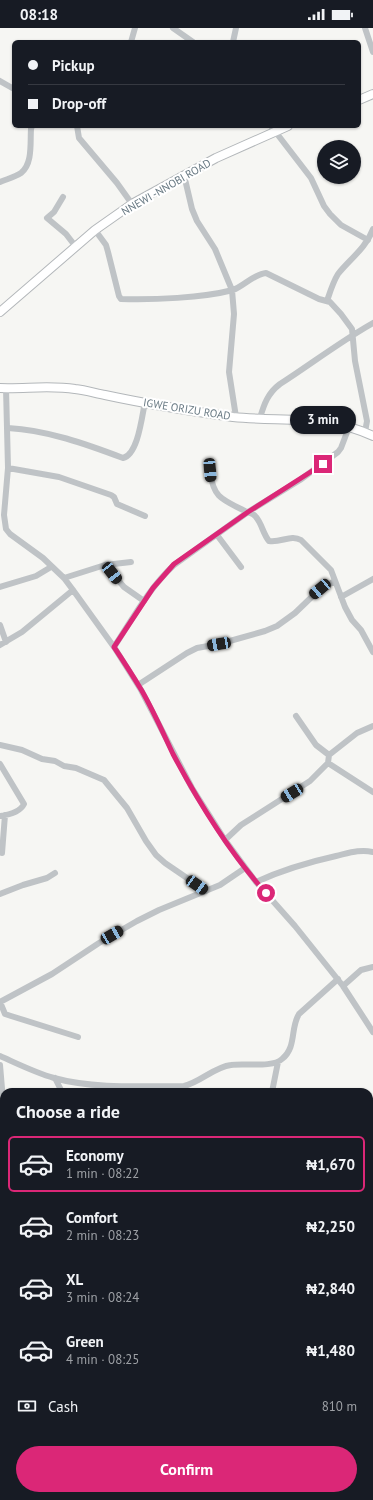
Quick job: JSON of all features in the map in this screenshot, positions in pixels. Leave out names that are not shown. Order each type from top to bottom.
[{"type":"main road","points":[[361,99],[373,94]]},
{"type":"main road","name":"NNEWI -NNOBI ROAD","points":[[0,312],[95,230],[132,204],[273,129]]},
{"type":"main road","name":"IGWE ORIZU ROAD","points":[[3,388],[60,387],[77,389],[236,417],[315,420],[349,426],[369,434]]},
{"type":"street","points":[[132,40],[135,28]]},
{"type":"street","points":[[173,28],[190,40]]},
{"type":"street","points":[[233,40],[236,28]]},
{"type":"street","points":[[365,28],[373,52]]},
{"type":"street","points":[[0,81],[12,88]]},
{"type":"street","points":[[0,182],[21,173],[27,165],[29,159],[32,128]]},
{"type":"street","points":[[77,128],[79,138],[117,183],[132,204]]},
{"type":"street","points":[[273,129],[311,178],[324,206],[330,214],[341,225],[368,240]]},
{"type":"street","points":[[184,175],[192,209],[197,221],[214,249],[232,290],[234,314],[229,372],[236,417]]},
{"type":"street","points":[[63,197],[54,212],[47,218],[66,234],[76,247]]},
{"type":"street","points":[[327,300],[338,274],[360,252],[373,229]]},
{"type":"street","points":[[95,230],[106,245],[119,296],[121,298],[169,298],[232,290],[263,273],[266,273],[319,299],[330,302],[352,329],[355,361],[369,434]]},
{"type":"street","points":[[260,418],[264,405],[273,390],[280,384],[373,322]]},
{"type":"street","points":[[3,388],[8,428],[8,468],[2,525],[10,534],[43,558],[74,590],[114,647],[138,685],[192,788],[225,840],[256,882],[295,926],[338,979],[373,1032]]},
{"type":"street","points":[[8,428],[21,428],[77,442],[123,458],[130,454],[136,442],[144,402]]},
{"type":"street","points":[[114,647],[158,580],[174,564],[248,512],[300,480],[338,452],[342,448],[349,426]]},
{"type":"street","points":[[8,468],[59,477],[111,495],[114,497],[117,504],[145,516]]},
{"type":"street","points":[[210,470],[212,484],[216,494],[257,517],[269,541],[280,542],[293,537],[301,540],[331,570],[340,597],[352,620],[361,630],[373,652]]},
{"type":"street","points":[[217,535],[241,567]]},
{"type":"street","points":[[64,578],[105,564],[131,562]]},
{"type":"street","points":[[105,564],[124,587],[144,601]]},
{"type":"street","points":[[0,587],[36,576],[51,567]]},
{"type":"street","points":[[340,597],[373,579]]},
{"type":"street","points":[[138,685],[197,648],[242,638],[277,626],[292,616],[320,589],[335,581]]},
{"type":"street","points":[[0,624],[3,644],[22,632],[74,590]]},
{"type":"street","points":[[296,716],[316,746],[328,756]]},
{"type":"street","points":[[328,756],[357,733],[373,726]]},
{"type":"street","points":[[0,747],[22,750],[42,759],[55,761],[64,766],[76,768],[104,780],[127,808],[146,841],[156,854],[165,863],[206,891]]},
{"type":"street","points":[[225,840],[241,825],[310,781],[328,763],[328,756]]},
{"type":"street","points":[[328,763],[373,792]]},
{"type":"street","points":[[0,764],[24,804],[22,808],[3,816],[2,853]]},
{"type":"street","points":[[256,882],[277,872],[313,861],[361,850],[373,852]]},
{"type":"street","points":[[78,1037],[5,1014],[0,1002],[52,974],[99,943],[137,921],[220,886],[245,868]]},
{"type":"street","points":[[0,894],[22,885],[47,878],[55,873]]},
{"type":"street","points":[[343,986],[361,970],[373,967]]},
{"type":"street","points":[[0,1056],[55,1078],[85,1084],[184,1086],[199,1081],[225,1066],[273,1064],[282,1060],[293,1042],[295,1022],[299,1014],[338,979]]},
{"type":"street","points":[[273,1088],[278,1062]]},
{"type":"street","points":[[0,1065],[2,1088]]},
{"type":"street","points":[[55,1078],[60,1088]]},
{"type":"route","points":[[266,893],[245,868],[198,798],[141,690],[114,647],[158,580],[174,564],[248,512],[323,464]]}]
